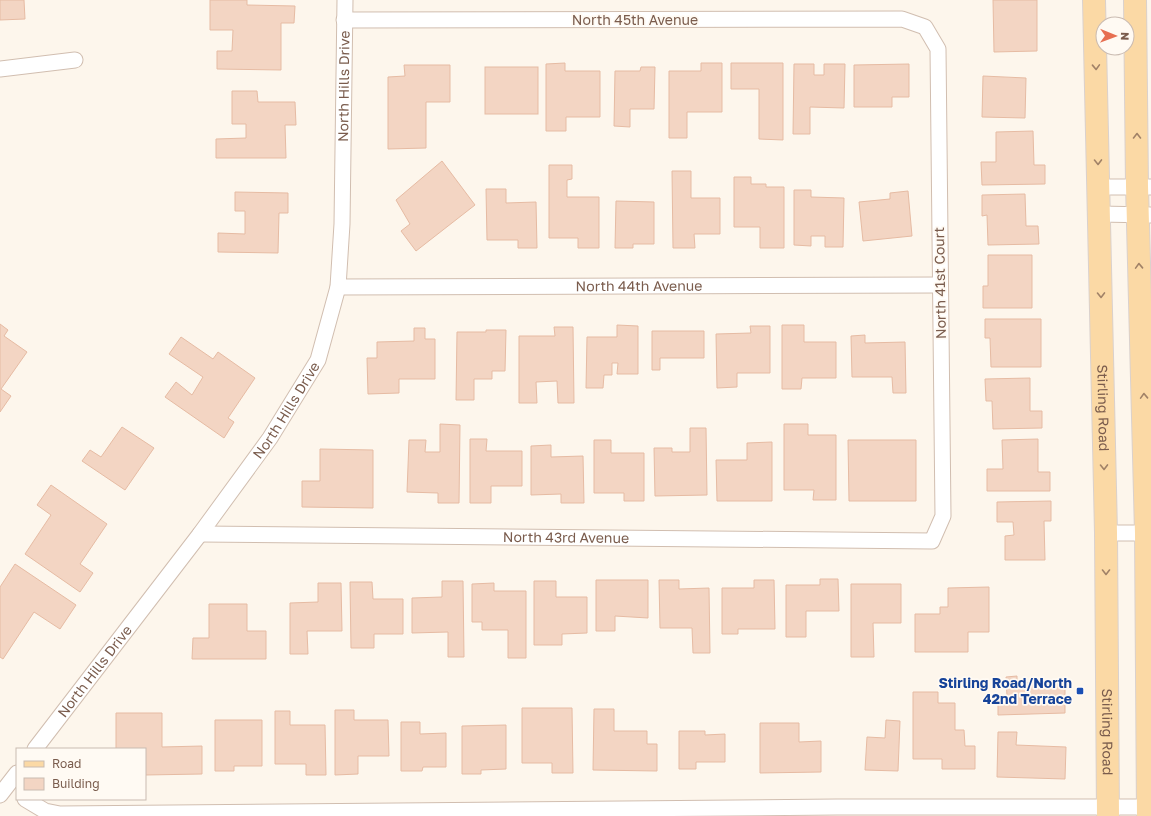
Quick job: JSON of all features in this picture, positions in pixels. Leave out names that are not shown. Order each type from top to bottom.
[{"type":"main road","name":"Stirling Road","points":[[1094,0],[1106,532],[1108,812]]},
{"type":"main road","points":[[1135,0],[1144,186],[1149,533],[1149,810]]},
{"type":"street","name":"North Hills Drive","points":[[36,748],[200,534],[270,438],[318,360],[338,287],[342,224],[345,0]]},
{"type":"street","name":"North 45th Avenue","points":[[344,20],[902,19],[925,27]]},
{"type":"street","name":"North 41st Court","points":[[925,27],[938,49],[943,516],[932,541]]},
{"type":"street","points":[[0,69],[76,60]]},
{"type":"street","points":[[1098,187],[1144,186]]},
{"type":"street","points":[[1099,214],[1144,214]]},
{"type":"street","name":"North 44th Avenue","points":[[338,287],[940,285]]},
{"type":"street","points":[[1106,532],[1149,533]]},
{"type":"street","name":"North 43rd Avenue","points":[[200,534],[932,541]]},
{"type":"street","points":[[27,800],[44,811],[60,814],[135,815],[821,807],[1108,812],[1149,810]]},
{"type":"building","points":[[0,0],[24,0],[25,19],[0,20]]},
{"type":"building","points":[[210,0],[247,0],[247,5],[295,6],[294,23],[281,23],[281,70],[217,69],[217,51],[232,51],[233,30],[210,30]]},
{"type":"building","points":[[993,0],[1037,0],[1037,51],[994,52]]},
{"type":"building","points":[[565,63],[565,71],[600,71],[600,117],[566,117],[566,131],[546,131],[546,64]]},
{"type":"building","points":[[701,63],[722,63],[722,112],[687,112],[687,138],[669,138],[669,71],[701,71]]},
{"type":"building","points":[[731,63],[783,63],[783,140],[759,139],[759,89],[731,89]]},
{"type":"building","points":[[794,64],[814,64],[814,75],[824,75],[824,64],[845,64],[844,108],[810,107],[810,134],[793,134]]},
{"type":"building","points":[[909,64],[909,97],[892,97],[892,107],[854,107],[854,65]]},
{"type":"building","points":[[404,65],[450,65],[450,102],[426,102],[426,148],[388,149],[388,77],[405,76]]},
{"type":"building","points":[[485,67],[538,67],[538,114],[485,114]]},
{"type":"building","points":[[641,67],[655,67],[654,109],[630,109],[630,127],[614,126],[615,71],[640,71]]},
{"type":"building","points":[[983,76],[1026,78],[1025,118],[982,117]]},
{"type":"building","points":[[232,91],[257,91],[258,102],[295,102],[296,125],[285,125],[286,158],[216,158],[216,139],[246,138],[246,124],[232,124]]},
{"type":"building","points":[[1033,131],[1034,165],[1045,165],[1045,184],[982,185],[981,162],[996,162],[996,132]]},
{"type":"building","points":[[442,161],[475,205],[416,251],[401,231],[410,224],[396,200]]},
{"type":"building","points":[[549,165],[572,165],[572,179],[567,180],[567,197],[599,197],[599,248],[578,248],[578,238],[549,238]]},
{"type":"building","points":[[672,171],[691,171],[691,198],[720,198],[720,234],[694,234],[695,248],[673,248]]},
{"type":"building","points":[[734,177],[751,177],[751,184],[766,184],[766,187],[784,187],[784,248],[760,248],[760,227],[734,227]]},
{"type":"building","points":[[486,189],[506,189],[506,203],[536,202],[537,248],[518,248],[518,240],[487,240]]},
{"type":"building","points":[[794,190],[811,190],[811,197],[844,198],[843,247],[825,247],[825,236],[811,236],[811,246],[794,245]]},
{"type":"building","points":[[908,191],[912,236],[863,241],[859,202],[890,199],[890,193]]},
{"type":"building","points":[[235,192],[288,193],[288,213],[279,213],[278,253],[218,252],[218,233],[245,234],[245,211],[235,211]]},
{"type":"building","points":[[1025,194],[1026,226],[1038,226],[1039,244],[988,245],[987,215],[982,216],[982,195]]},
{"type":"building","points":[[616,201],[654,202],[654,244],[633,244],[633,248],[615,248]]},
{"type":"building","points":[[988,255],[1032,255],[1032,308],[983,308],[983,286],[988,286]]},
{"type":"building","points":[[985,319],[1041,319],[1041,367],[991,367],[990,338],[985,338]]},
{"type":"building","points":[[0,324],[8,330],[4,336],[27,352],[1,389],[11,396],[0,412]]},
{"type":"building","points":[[617,325],[638,326],[638,374],[617,374],[618,363],[612,363],[612,375],[604,375],[603,388],[586,388],[587,337],[617,337]]},
{"type":"building","points":[[782,325],[804,325],[804,342],[836,342],[836,378],[802,378],[801,389],[782,389]]},
{"type":"building","points":[[750,326],[770,326],[770,373],[737,373],[737,387],[717,388],[716,334],[751,333]]},
{"type":"building","points":[[554,327],[573,327],[574,403],[558,403],[557,381],[536,382],[537,403],[519,403],[519,336],[555,336]]},
{"type":"building","points":[[414,328],[425,328],[425,339],[435,339],[435,379],[399,379],[399,393],[368,394],[367,358],[377,358],[377,342],[414,341]]},
{"type":"building","points":[[486,330],[506,330],[505,371],[492,371],[492,379],[474,379],[474,400],[456,400],[457,332],[486,332]]},
{"type":"building","points":[[652,331],[704,331],[704,358],[660,358],[660,370],[652,370]]},
{"type":"building","points":[[865,335],[865,343],[905,342],[906,393],[893,393],[892,377],[852,377],[851,336]]},
{"type":"building","points":[[181,337],[213,359],[218,352],[255,378],[228,418],[234,422],[224,438],[165,397],[176,382],[192,395],[203,377],[169,354]]},
{"type":"building","points":[[1030,378],[1030,411],[1042,411],[1042,428],[993,429],[992,401],[986,401],[985,379]]},
{"type":"building","points":[[440,424],[460,425],[459,503],[438,503],[438,493],[407,492],[409,440],[426,440],[425,452],[440,452]]},
{"type":"building","points":[[784,424],[808,424],[808,435],[836,435],[836,500],[813,500],[814,490],[784,490]]},
{"type":"building","points":[[122,427],[154,448],[125,490],[82,461],[90,450],[101,457]]},
{"type":"building","points":[[690,428],[706,428],[707,495],[655,496],[654,448],[672,448],[672,452],[690,452]]},
{"type":"building","points":[[470,439],[487,439],[486,451],[522,451],[522,486],[491,486],[491,503],[470,503]]},
{"type":"building","points":[[1038,439],[1038,472],[1050,472],[1050,491],[987,491],[987,469],[1003,469],[1002,440]]},
{"type":"building","points":[[594,440],[611,440],[611,453],[644,453],[644,501],[624,501],[624,493],[594,493]]},
{"type":"building","points":[[848,440],[916,440],[916,501],[849,501]]},
{"type":"building","points":[[772,442],[772,501],[717,501],[716,460],[747,460],[747,443]]},
{"type":"building","points":[[551,445],[551,457],[583,456],[584,503],[561,503],[561,494],[531,495],[531,446]]},
{"type":"building","points":[[320,449],[373,450],[373,508],[302,507],[302,481],[320,481]]},
{"type":"building","points":[[51,485],[107,524],[80,564],[93,573],[80,592],[25,554],[51,515],[37,505]]},
{"type":"building","points":[[1051,501],[1051,521],[1044,521],[1045,560],[1005,560],[1005,536],[1014,535],[1013,522],[997,522],[997,502]]},
{"type":"building","points":[[15,564],[76,605],[60,629],[34,612],[3,659],[0,657],[0,587]]},
{"type":"building","points":[[820,579],[838,579],[839,611],[806,611],[806,637],[786,637],[786,585],[820,585]]},
{"type":"building","points":[[596,580],[648,580],[648,618],[615,616],[615,631],[596,631]]},
{"type":"building","points":[[659,580],[679,580],[679,589],[709,588],[710,653],[693,653],[692,628],[660,628]]},
{"type":"building","points":[[754,580],[774,580],[775,629],[738,629],[738,634],[722,634],[722,588],[754,588]]},
{"type":"building","points":[[442,581],[463,581],[464,657],[448,657],[448,632],[412,633],[412,598],[442,597]]},
{"type":"building","points":[[534,581],[556,581],[556,597],[587,597],[587,633],[562,634],[562,645],[534,645]]},
{"type":"building","points":[[350,582],[372,582],[373,599],[403,599],[403,634],[374,634],[374,648],[351,648]]},
{"type":"building","points":[[318,583],[341,583],[342,631],[307,631],[308,654],[290,654],[290,603],[318,602]]},
{"type":"building","points":[[494,583],[494,591],[526,591],[526,658],[508,658],[508,630],[482,630],[482,622],[472,622],[472,584]]},
{"type":"building","points":[[851,584],[901,584],[901,623],[873,623],[874,657],[851,657]]},
{"type":"building","points":[[989,587],[989,632],[968,632],[968,652],[915,652],[915,614],[940,614],[940,607],[948,607],[948,588]]},
{"type":"building","points":[[209,604],[247,604],[247,631],[266,631],[266,659],[192,659],[193,638],[209,638]]},
{"type":"building","points":[[1017,676],[1017,683],[1065,682],[1065,713],[998,715],[998,696],[1007,696],[1006,677]]},
{"type":"building","points":[[913,692],[938,692],[938,703],[955,703],[955,730],[964,730],[965,746],[975,746],[975,769],[942,769],[942,759],[913,759]]},
{"type":"building","points":[[522,708],[572,708],[573,773],[552,773],[552,763],[522,763]]},
{"type":"building","points":[[594,709],[614,709],[614,731],[647,731],[647,744],[657,744],[657,771],[593,770]]},
{"type":"building","points":[[335,710],[354,710],[354,720],[388,720],[389,756],[358,756],[358,774],[335,775]]},
{"type":"building","points":[[275,711],[290,711],[290,725],[325,725],[326,775],[306,775],[306,764],[275,764]]},
{"type":"building","points":[[116,713],[162,713],[162,747],[202,746],[202,774],[146,775],[146,748],[116,748]]},
{"type":"building","points":[[215,720],[262,720],[262,766],[234,766],[234,771],[215,771]]},
{"type":"building","points":[[886,720],[900,721],[898,771],[865,770],[867,737],[885,738]]},
{"type":"building","points":[[401,722],[420,722],[420,734],[446,733],[446,767],[423,767],[422,771],[401,771]]},
{"type":"building","points":[[760,723],[799,723],[799,742],[821,741],[821,772],[760,773]]},
{"type":"building","points":[[506,725],[506,769],[481,770],[481,774],[462,774],[462,726]]},
{"type":"building","points":[[679,731],[705,731],[705,735],[725,734],[725,762],[696,762],[696,769],[679,769]]},
{"type":"building","points":[[998,732],[1017,732],[1016,745],[1066,747],[1065,779],[997,777]]},
{"type":"place","name":"Stirling Road/North 42nd Terrace","points":[[1080,691]]}]
